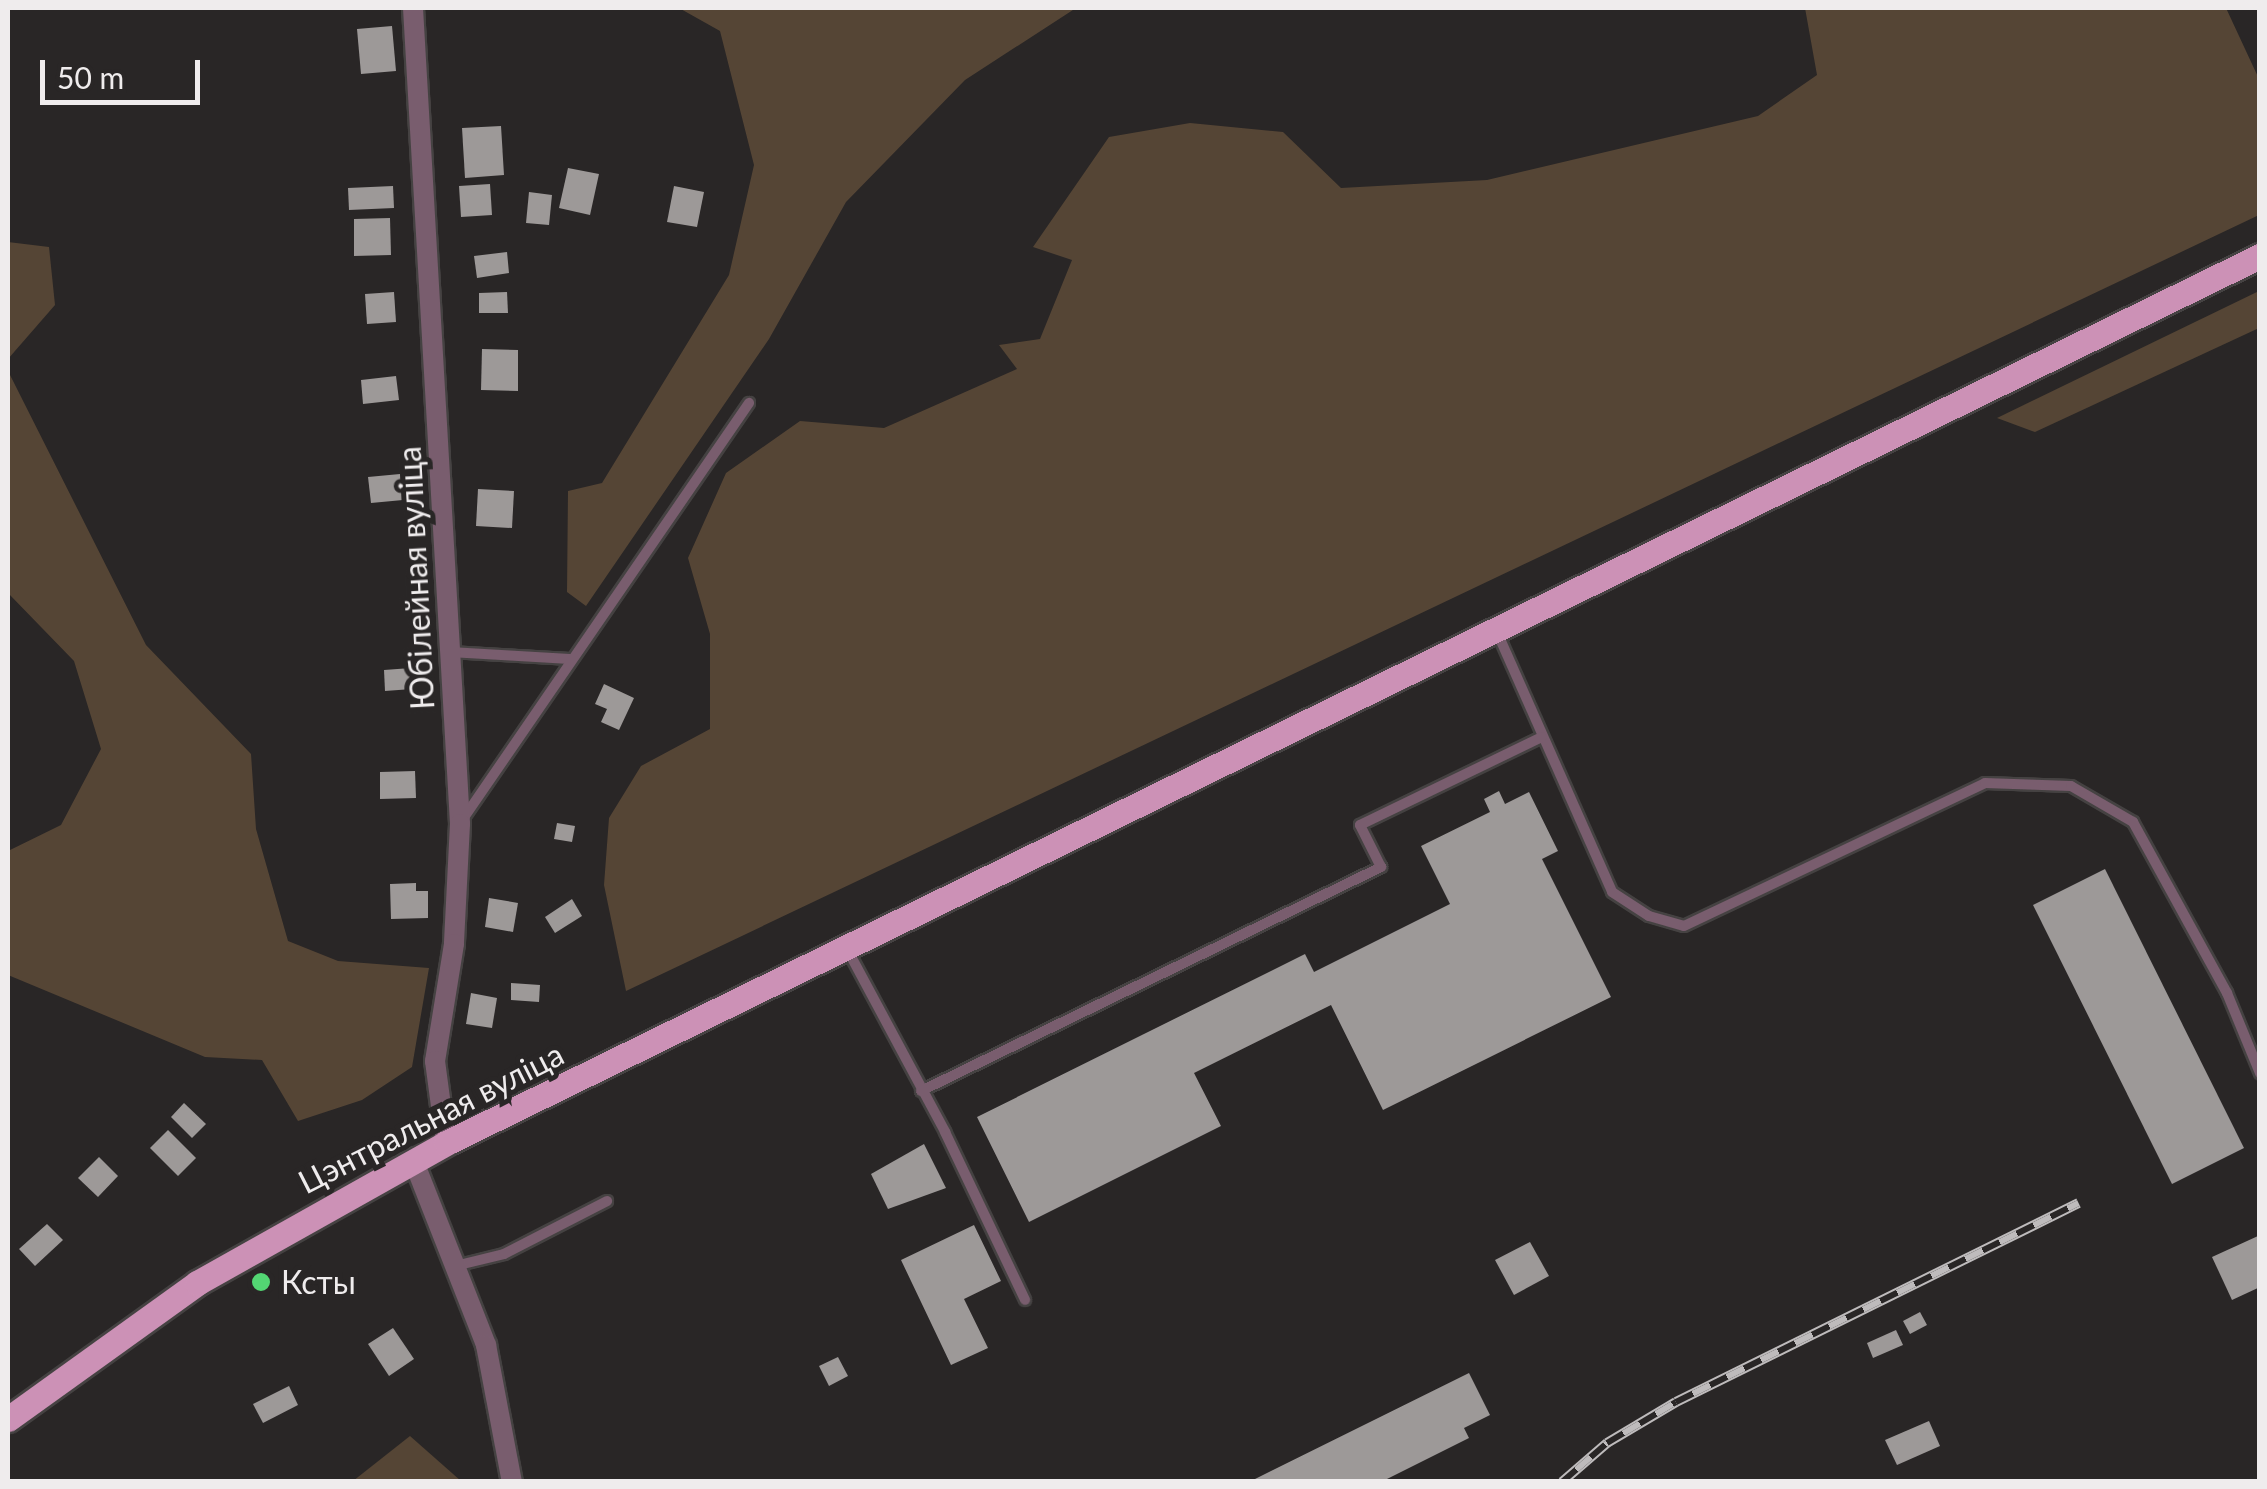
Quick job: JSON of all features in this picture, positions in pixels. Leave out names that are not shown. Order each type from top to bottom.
[{"type":"main road","name":"Цэнтральная вуліца","points":[[8,1419],[197,1283],[446,1144],[2260,256]]},
{"type":"street","name":"Юбілейная вуліца","points":[[414,8],[460,824],[454,944],[435,1060],[446,1144]]},
{"type":"street","points":[[414,1162],[459,1264],[486,1344],[512,1482]]},
{"type":"lane","points":[[460,824],[749,403]]},
{"type":"lane","points":[[1497,631],[1612,892],[1649,916],[1684,926],[1985,784],[2071,786],[2133,822],[2227,993],[2260,1074]]},
{"type":"lane","points":[[450,652],[570,659]]},
{"type":"lane","points":[[921,1091],[1380,868],[1360,826],[1542,738]]},
{"type":"lane","points":[[845,946],[1025,1300]]},
{"type":"lane","points":[[459,1264],[504,1254],[607,1201]]},
{"type":"shaded area","points":[[679,8],[1076,8],[965,80],[846,202],[769,339],[586,606],[567,592],[568,491],[602,483],[729,275],[754,165],[720,31]]},
{"type":"shaded area","points":[[1805,8],[2226,8],[2259,79],[2259,215],[626,991],[604,885],[609,818],[641,766],[710,729],[710,634],[688,558],[726,473],[800,421],[884,428],[1017,369],[999,345],[1040,339],[1072,260],[1033,247],[1109,137],[1190,123],[1283,132],[1341,188],[1487,180],[1758,116],[1817,75]]},
{"type":"shaded area","points":[[8,242],[49,247],[55,305],[8,359]]},
{"type":"shaded area","points":[[2259,291],[2259,328],[2035,432],[1997,418]]},
{"type":"shaded area","points":[[8,371],[146,645],[251,754],[256,829],[288,941],[338,961],[429,968],[412,1067],[362,1100],[298,1121],[262,1060],[205,1057],[8,975],[8,851],[61,825],[101,749],[74,661],[8,593]]},
{"type":"shaded area","points":[[410,1436],[461,1481],[353,1481]]},
{"type":"building","points":[[392,26],[396,71],[361,74],[357,29]]},
{"type":"building","points":[[501,126],[504,175],[465,178],[462,128]]},
{"type":"building","points":[[568,168],[599,174],[590,215],[559,208]]},
{"type":"building","points":[[490,184],[492,215],[461,217],[459,186]]},
{"type":"building","points":[[393,186],[394,208],[349,210],[348,188]]},
{"type":"building","points":[[674,186],[704,192],[697,227],[667,222]]},
{"type":"building","points":[[529,192],[552,195],[549,225],[526,223]]},
{"type":"building","points":[[390,218],[391,255],[354,256],[354,219]]},
{"type":"building","points":[[507,252],[509,273],[477,278],[474,256]]},
{"type":"building","points":[[394,292],[396,322],[367,324],[365,294]]},
{"type":"building","points":[[507,292],[508,313],[479,313],[479,293]]},
{"type":"building","points":[[482,349],[518,350],[518,391],[481,390]]},
{"type":"building","points":[[396,376],[399,400],[363,404],[361,380]]},
{"type":"building","points":[[400,474],[403,500],[371,503],[368,477]]},
{"type":"building","points":[[478,489],[514,491],[512,528],[476,526]]},
{"type":"building","points":[[411,668],[412,689],[385,691],[384,670]]},
{"type":"building","points":[[604,684],[634,698],[619,730],[601,722],[607,709],[595,704]]},
{"type":"building","points":[[415,771],[416,798],[380,799],[380,772]]},
{"type":"building","points":[[1499,791],[1505,804],[1529,792],[1558,851],[1542,859],[1611,997],[1383,1110],[1331,1005],[1194,1073],[1221,1126],[1029,1222],[977,1117],[1305,954],[1314,972],[1450,904],[1421,846],[1490,812],[1484,799]]},
{"type":"building","points":[[557,823],[575,826],[572,842],[554,839]]},
{"type":"building","points":[[2105,869],[2244,1148],[2172,1184],[2033,905]]},
{"type":"building","points":[[416,883],[416,891],[428,891],[428,918],[391,919],[390,884]]},
{"type":"building","points":[[489,898],[518,903],[513,932],[485,927]]},
{"type":"building","points":[[572,899],[582,916],[555,933],[545,917]]},
{"type":"building","points":[[511,983],[540,985],[539,1002],[511,1000]]},
{"type":"building","points":[[471,993],[497,998],[492,1028],[466,1024]]},
{"type":"building","points":[[184,1103],[206,1124],[192,1138],[171,1117]]},
{"type":"building","points":[[168,1130],[196,1158],[178,1176],[150,1148]]},
{"type":"building","points":[[924,1144],[946,1188],[888,1209],[871,1174]]},
{"type":"building","points":[[99,1157],[118,1176],[98,1197],[78,1178]]},
{"type":"building","points":[[47,1224],[63,1240],[35,1266],[19,1249]]},
{"type":"building","points":[[974,1225],[1001,1281],[964,1299],[988,1348],[951,1365],[901,1260]]},
{"type":"building","points":[[2258,1236],[2260,1287],[2232,1300],[2212,1257]]},
{"type":"building","points":[[1530,1242],[1549,1276],[1514,1295],[1495,1260]]},
{"type":"building","points":[[1920,1312],[1927,1325],[1910,1334],[1903,1321]]},
{"type":"building","points":[[393,1328],[414,1359],[389,1376],[368,1344]]},
{"type":"building","points":[[1896,1330],[1903,1345],[1873,1358],[1867,1343]]},
{"type":"building","points":[[838,1357],[848,1376],[829,1386],[819,1366]]},
{"type":"building","points":[[1469,1373],[1490,1415],[1464,1428],[1469,1438],[1381,1482],[1249,1482]]},
{"type":"building","points":[[289,1386],[298,1405],[263,1423],[253,1404]]},
{"type":"building","points":[[1929,1421],[1940,1446],[1897,1465],[1885,1440]]},
{"type":"railway","points":[[1562,1482],[1607,1443],[1676,1402],[2079,1203]]},
{"type":"place","name":"Ксты","points":[[261,1282]]}]
